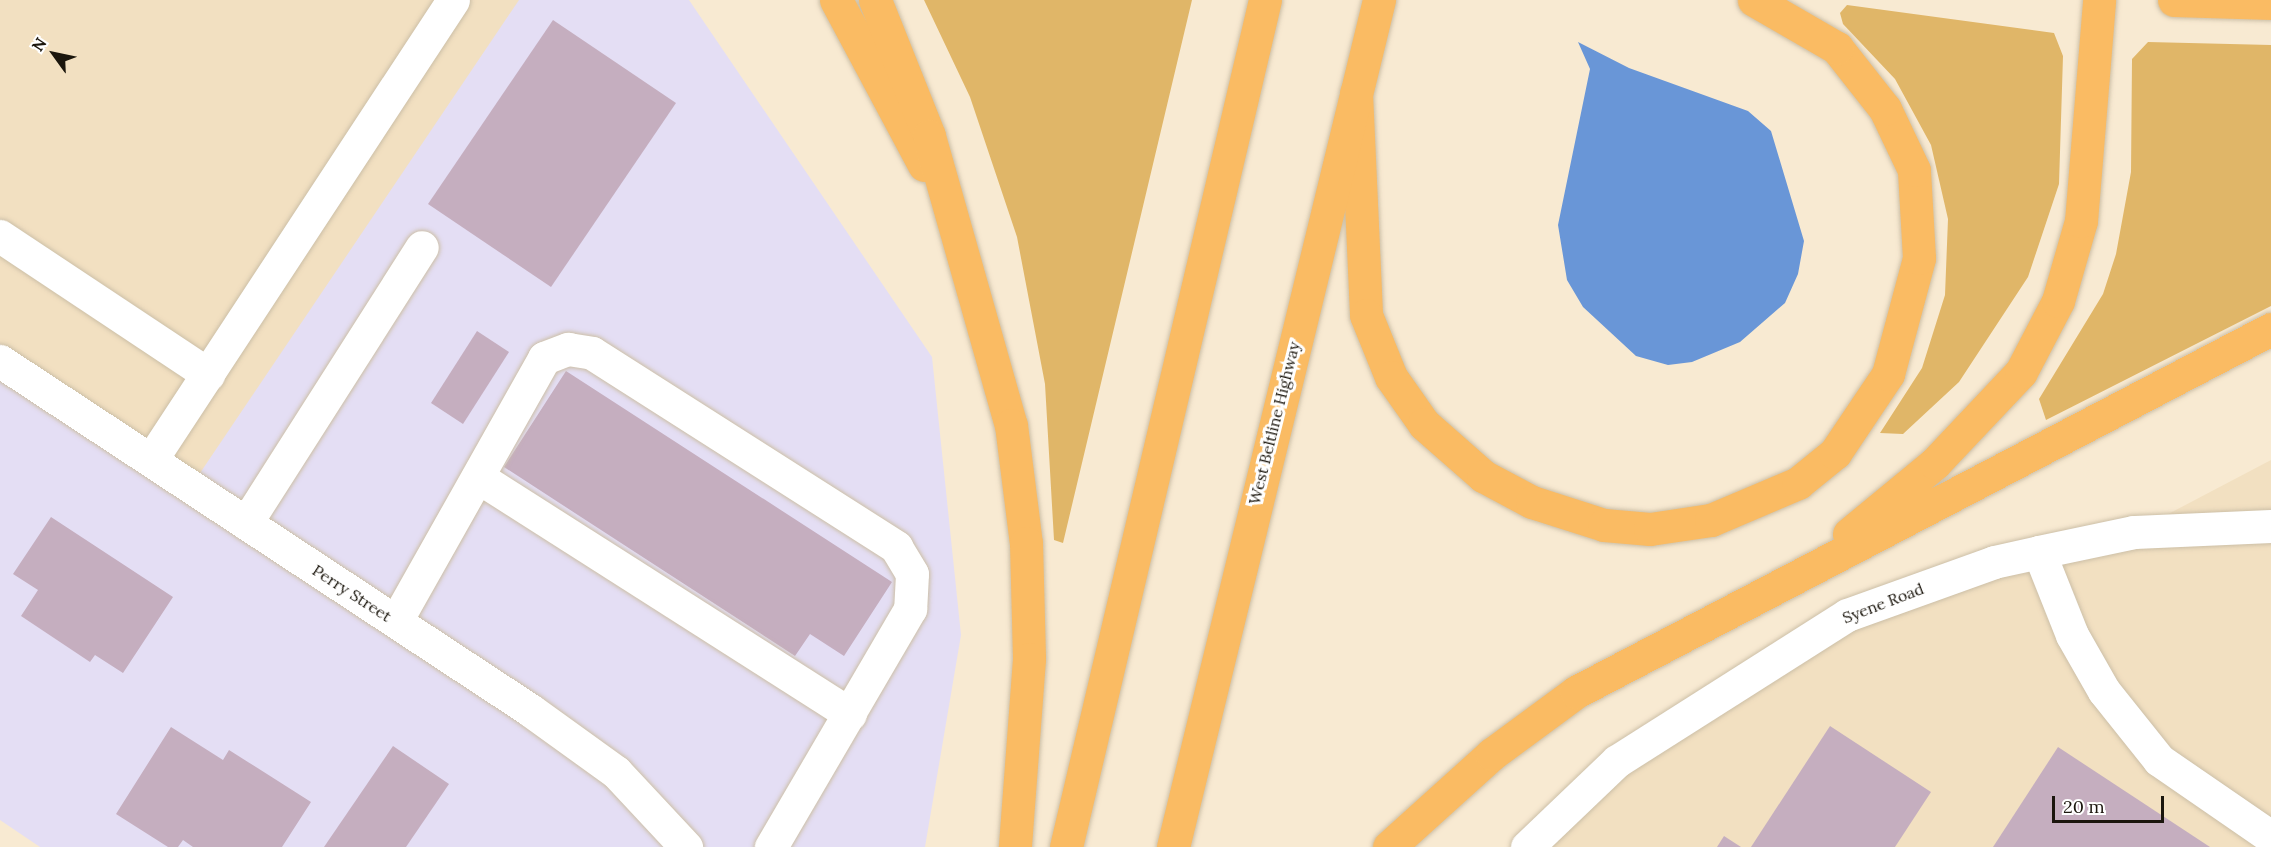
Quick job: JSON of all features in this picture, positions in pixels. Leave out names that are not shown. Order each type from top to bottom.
[{"type":"highway","points":[[836,0],[886,102],[949,201]]},
{"type":"highway","points":[[875,0],[949,201],[997,363],[1026,543],[1029,659],[1015,847]]},
{"type":"highway","points":[[1066,847],[1265,0]]},
{"type":"highway","name":"West Beltline Highway","points":[[1173,847],[1379,0]]},
{"type":"highway","points":[[1356,93],[1366,315],[1391,377],[1424,424],[1483,476],[1532,502],[1604,525],[1650,530],[1711,520],[1798,483],[1835,453],[1888,374],[1919,258],[1914,170],[1885,109],[1837,48],[1754,0]]},
{"type":"highway","points":[[1796,577],[1935,463],[2026,362],[2058,301],[2081,221],[2099,0]]},
{"type":"highway","points":[[2174,0],[2271,3]]},
{"type":"highway","points":[[1389,847],[1492,754],[1576,692],[2271,329]]},
{"type":"street","points":[[151,460],[453,0]]},
{"type":"street","points":[[0,236],[208,374]]},
{"type":"street","points":[[246,523],[422,247]]},
{"type":"street","points":[[396,621],[544,358],[568,349],[592,353],[896,547],[912,574],[910,609],[771,847]]},
{"type":"street","name":"Perry Street","points":[[0,361],[396,621],[616,772],[686,847]]},
{"type":"street","points":[[478,477],[850,714]]},
{"type":"street","name":"Syene Road","points":[[1527,847],[1617,761],[1847,615],[1994,562],[2134,532],[2271,526]]},
{"type":"street","points":[[2039,552],[2088,663],[2159,760],[2271,837]]},
{"type":"shaded area","points":[[0,0],[689,0],[932,357],[961,635],[925,847],[40,847],[0,820]]},
{"type":"shaded area","points":[[0,0],[519,0],[196,479],[0,344]]},
{"type":"shaded area","points":[[924,0],[1192,0],[1063,543],[1054,540],[1045,384],[1017,237],[970,97]]},
{"type":"shaded area","points":[[1847,5],[2054,33],[2063,56],[2059,184],[2028,277],[1959,382],[1903,434],[1880,433],[1922,368],[1945,295],[1948,219],[1931,145],[1895,79],[1843,24],[1840,13]]},
{"type":"shaded area","points":[[2148,42],[2271,45],[2271,306],[2046,420],[2039,399],[2103,294],[2116,254],[2131,172],[2132,59]]},
{"type":"shaded area","points":[[2271,460],[2271,847],[1527,847],[1617,761],[1847,615],[2134,532]]},
{"type":"water","points":[[1578,42],[1629,68],[1748,111],[1771,131],[1804,241],[1798,274],[1785,303],[1740,342],[1692,362],[1668,365],[1636,356],[1583,307],[1567,280],[1558,225],[1590,69]]},
{"type":"building","points":[[553,20],[676,103],[551,287],[428,204]]},
{"type":"building","points":[[477,331],[509,352],[463,424],[431,403]]},
{"type":"building","points":[[566,371],[892,582],[844,656],[810,634],[795,656],[504,467]]},
{"type":"building","points":[[51,517],[173,597],[123,673],[95,655],[90,662],[21,616],[38,590],[13,574]]},
{"type":"building","points":[[1830,726],[1931,792],[1895,847],[1751,847]]},
{"type":"building","points":[[171,727],[223,760],[229,750],[311,802],[282,847],[193,847],[183,840],[178,847],[168,847],[116,814]]},
{"type":"building","points":[[393,746],[449,784],[406,847],[324,847]]},
{"type":"building","points":[[2058,747],[2210,847],[1993,847]]},
{"type":"building","points":[[1724,836],[1741,847],[1717,847]]}]
